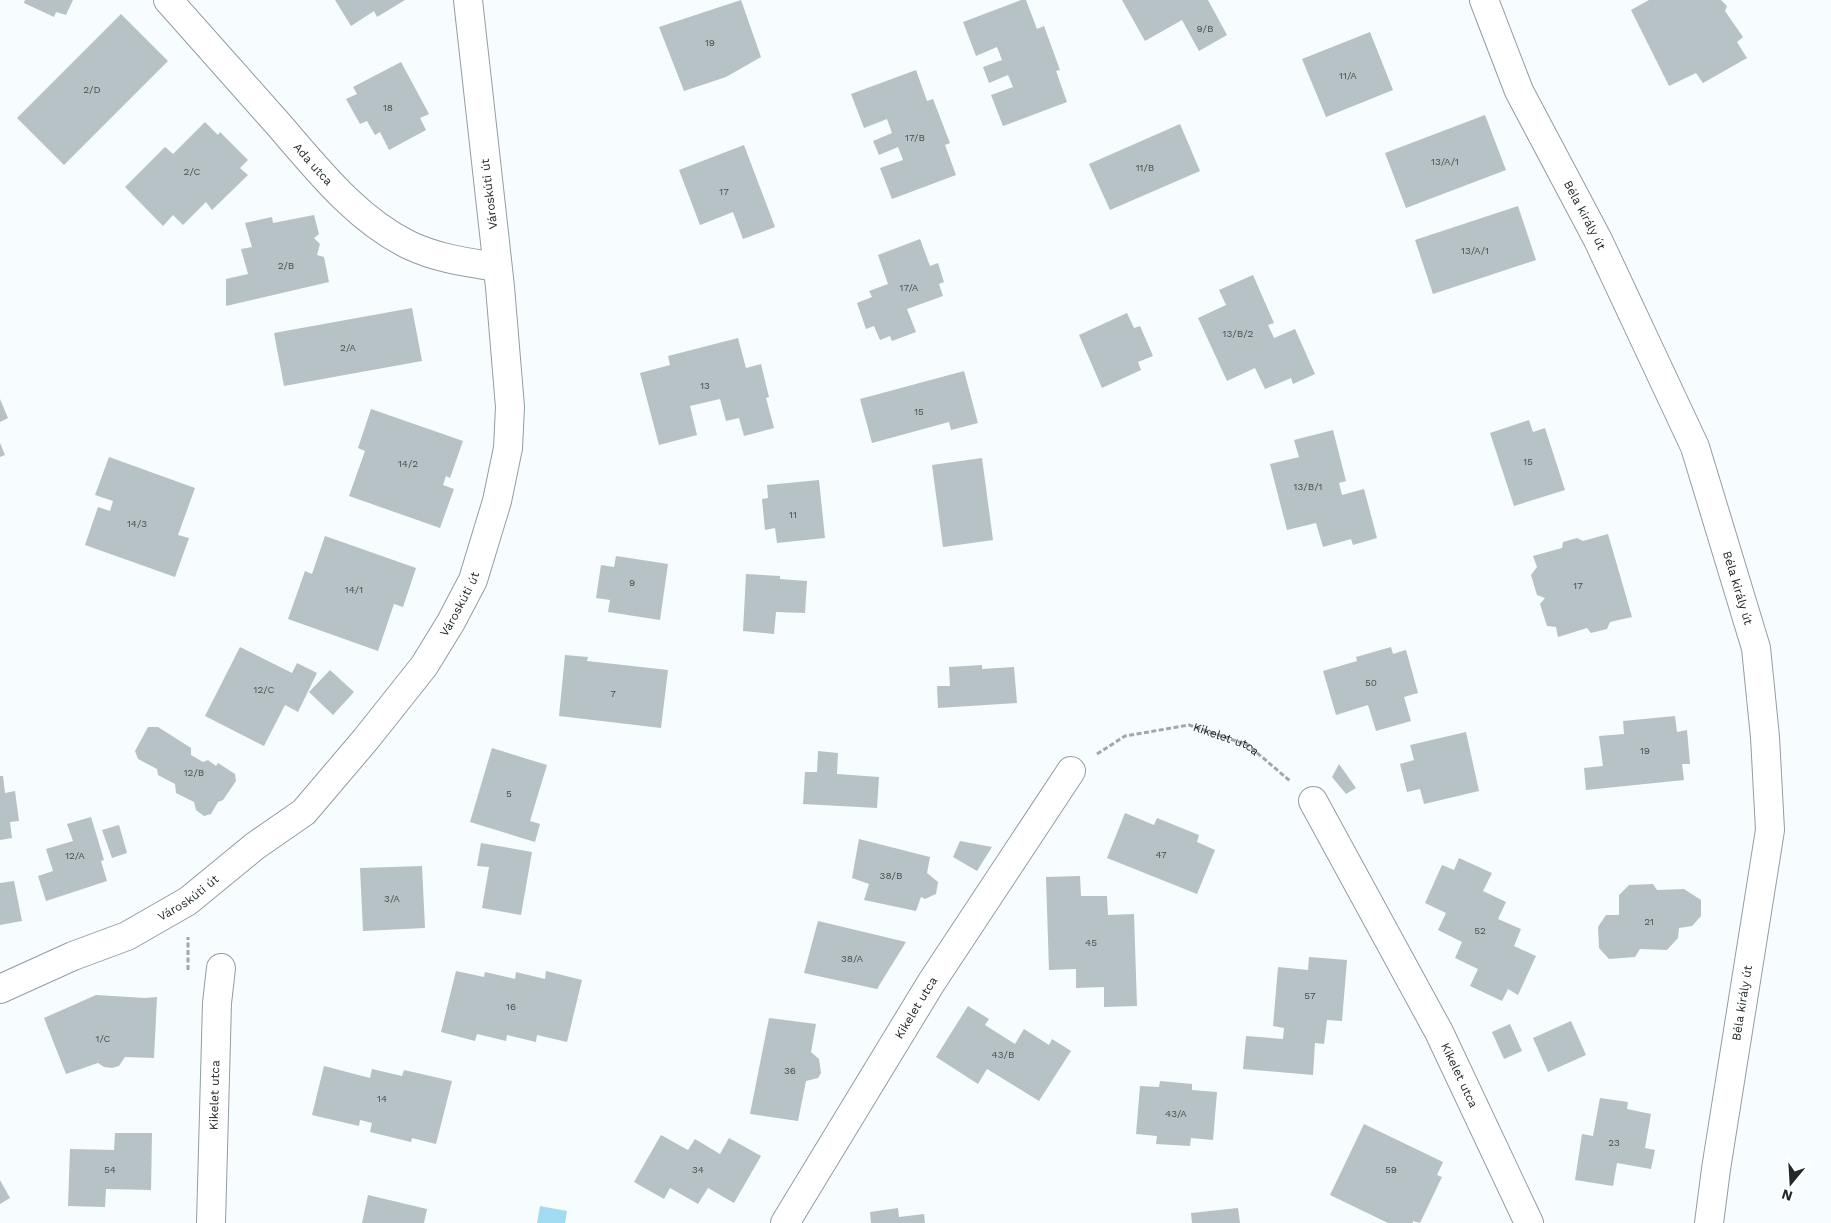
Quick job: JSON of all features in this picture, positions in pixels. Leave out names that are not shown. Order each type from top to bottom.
[{"type":"street","name":"Ada utca","points":[[168,0],[315,166],[352,204],[373,222],[409,245],[441,258],[497,268]]},
{"type":"street","name":"Városkúti út","points":[[0,989],[73,956],[128,936],[188,901],[255,846],[304,812],[366,740],[424,666],[451,622],[473,580],[497,501],[508,448],[510,407],[468,0]]},
{"type":"street","name":"Béla király út","points":[[1484,0],[1519,91],[1598,240],[1694,447],[1756,648],[1765,738],[1770,830],[1709,1223]]},
{"type":"street","name":"Kikelet utca","points":[[785,1223],[931,983],[1071,771]]},
{"type":"street","name":"Kikelet utca","points":[[1313,801],[1439,1032],[1529,1223]]},
{"type":"street","name":"Kikelet utca","points":[[211,1223],[217,1003],[221,968]]},
{"type":"path","name":"Kikelet utca","points":[[1071,771],[1125,736],[1189,725],[1248,745],[1313,801]]},
{"type":"water","points":[[540,1206],[567,1211],[565,1223],[537,1223]]},
{"type":"building","points":[[25,0],[73,0],[66,15],[56,12],[54,17],[24,3]]},
{"type":"building","points":[[335,0],[405,0],[377,17],[374,11],[351,26]]},
{"type":"building","points":[[741,0],[761,57],[726,77],[684,91],[659,27]]},
{"type":"building","points":[[1021,0],[1026,0],[1037,29],[1044,26],[1060,70],[1056,71],[1067,102],[1003,126],[991,95],[1013,87],[1008,75],[989,83],[983,67],[1002,60],[997,47],[976,56],[963,22]]},
{"type":"building","points":[[1122,0],[1208,0],[1227,35],[1199,51],[1182,20],[1145,41]]},
{"type":"building","points":[[1649,0],[1721,0],[1727,6],[1725,11],[1743,37],[1737,42],[1747,58],[1703,83],[1696,73],[1669,86],[1631,10]]},
{"type":"building","points":[[121,14],[168,61],[64,165],[17,118]]},
{"type":"building","points":[[1370,32],[1393,90],[1326,117],[1302,59]]},
{"type":"building","points":[[401,62],[429,114],[420,118],[426,130],[389,150],[380,132],[375,135],[367,121],[360,124],[346,99],[357,94],[353,87]]},
{"type":"building","points":[[916,70],[927,101],[933,99],[950,143],[945,145],[956,175],[892,199],[880,168],[903,160],[898,147],[879,155],[873,141],[892,133],[887,119],[864,128],[851,94]]},
{"type":"building","points":[[1485,115],[1506,170],[1406,208],[1385,153]]},
{"type":"building","points":[[205,122],[218,135],[220,132],[248,160],[240,168],[248,175],[212,210],[206,202],[183,225],[173,215],[163,226],[125,187],[165,147],[173,154]]},
{"type":"building","points":[[1180,124],[1200,171],[1110,210],[1089,164]]},
{"type":"building","points":[[744,145],[775,227],[743,239],[733,212],[700,225],[679,170]]},
{"type":"building","points":[[1518,206],[1536,260],[1433,294],[1415,240]]},
{"type":"building","points":[[314,215],[319,234],[314,238],[320,244],[317,255],[324,257],[329,282],[226,306],[226,279],[248,274],[241,249],[252,247],[245,223],[272,217],[273,223]]},
{"type":"building","points":[[920,239],[930,266],[938,263],[944,282],[939,284],[943,296],[907,309],[916,332],[892,341],[890,336],[880,340],[874,326],[866,329],[857,303],[872,297],[869,291],[888,284],[878,255]]},
{"type":"building","points":[[1253,275],[1274,323],[1268,325],[1274,338],[1295,329],[1315,374],[1293,384],[1291,378],[1265,389],[1255,368],[1227,381],[1198,318],[1226,305],[1219,290]]},
{"type":"building","points":[[412,308],[422,361],[284,386],[274,333]]},
{"type":"building","points":[[1127,313],[1134,328],[1140,326],[1153,356],[1138,362],[1141,370],[1102,388],[1079,335]]},
{"type":"building","points":[[738,338],[746,368],[761,364],[769,397],[766,398],[774,428],[744,436],[739,418],[726,421],[720,399],[690,406],[697,435],[659,445],[640,373],[670,365],[668,356]]},
{"type":"building","points":[[964,371],[978,423],[951,430],[949,422],[872,443],[860,399]]},
{"type":"building","points":[[0,399],[8,418],[0,422]]},
{"type":"building","points":[[371,409],[463,441],[450,478],[446,476],[443,485],[454,489],[440,528],[349,496],[365,451],[358,448]]},
{"type":"building","points":[[1529,420],[1533,432],[1545,428],[1565,490],[1514,506],[1490,433]]},
{"type":"building","points":[[1333,430],[1346,481],[1339,483],[1342,495],[1364,489],[1377,538],[1353,545],[1351,539],[1323,547],[1316,523],[1287,530],[1270,464],[1299,457],[1294,440]]},
{"type":"building","points":[[0,443],[5,455],[0,457]]},
{"type":"building","points":[[109,457],[195,488],[178,535],[189,538],[175,577],[85,545],[98,507],[110,511],[113,501],[95,495]]},
{"type":"building","points":[[982,458],[993,540],[943,547],[932,465]]},
{"type":"building","points":[[819,480],[825,538],[777,543],[775,528],[765,530],[762,499],[768,498],[767,485]]},
{"type":"building","points":[[1608,534],[1632,617],[1610,622],[1607,629],[1591,633],[1587,628],[1558,637],[1556,627],[1547,626],[1540,604],[1545,598],[1537,595],[1531,575],[1537,567],[1533,556],[1562,548],[1563,542],[1577,538],[1583,541]]},
{"type":"building","points":[[325,536],[416,568],[403,607],[394,604],[378,651],[288,619],[305,571],[312,574]]},
{"type":"building","points":[[616,556],[668,564],[660,620],[608,612],[610,600],[596,598],[601,565],[614,567]]},
{"type":"building","points":[[746,574],[780,576],[780,579],[807,581],[805,613],[776,612],[774,634],[743,631]]},
{"type":"building","points":[[240,647],[292,673],[297,663],[317,673],[298,712],[285,705],[264,746],[205,716]]},
{"type":"building","points":[[1391,647],[1393,654],[1406,650],[1418,693],[1404,697],[1411,721],[1376,731],[1368,705],[1336,715],[1323,671],[1357,661],[1356,657]]},
{"type":"building","points":[[565,655],[588,657],[587,661],[668,670],[661,728],[559,716]]},
{"type":"building","points":[[982,665],[982,669],[1014,667],[1017,703],[938,708],[937,686],[950,686],[949,667]]},
{"type":"building","points":[[330,670],[354,692],[333,715],[309,692]]},
{"type":"building","points":[[1675,716],[1677,732],[1687,730],[1690,764],[1682,764],[1684,780],[1586,790],[1584,768],[1603,766],[1599,736],[1624,734],[1623,721]]},
{"type":"building","points":[[148,727],[158,727],[191,748],[191,755],[203,762],[208,760],[216,766],[218,763],[235,774],[236,781],[223,800],[218,802],[211,814],[204,816],[196,810],[194,802],[176,793],[175,784],[158,775],[157,769],[138,759],[135,751]]},
{"type":"building","points":[[1466,732],[1479,791],[1424,804],[1420,789],[1407,792],[1400,764],[1414,760],[1410,745]]},
{"type":"building","points":[[492,748],[547,765],[530,821],[540,824],[535,842],[470,822]]},
{"type":"building","points":[[818,751],[838,753],[837,774],[879,777],[877,808],[803,804],[805,772],[817,772]]},
{"type":"building","points":[[1339,764],[1356,788],[1346,794],[1332,777]]},
{"type":"building","points":[[0,776],[3,776],[5,793],[15,791],[19,821],[10,822],[12,838],[0,840]]},
{"type":"building","points":[[1125,813],[1154,825],[1157,818],[1199,835],[1197,842],[1215,850],[1197,894],[1107,858]]},
{"type":"building","points":[[91,817],[104,860],[101,861],[107,881],[46,901],[38,876],[53,871],[46,849],[73,841],[67,824]]},
{"type":"building","points":[[119,825],[127,853],[112,858],[102,830]]},
{"type":"building","points":[[859,839],[930,857],[927,873],[938,882],[936,894],[925,899],[921,897],[916,911],[864,900],[869,884],[852,878]]},
{"type":"building","points":[[960,841],[992,847],[977,871],[953,857]]},
{"type":"building","points":[[481,843],[532,852],[521,915],[482,908],[489,867],[477,866]]},
{"type":"building","points":[[1459,858],[1492,873],[1483,891],[1506,902],[1498,919],[1521,929],[1514,946],[1536,956],[1518,995],[1508,989],[1502,1001],[1470,986],[1478,969],[1455,958],[1462,942],[1438,930],[1446,913],[1425,903],[1442,865],[1454,870]]},
{"type":"building","points":[[422,866],[425,928],[363,931],[360,868]]},
{"type":"building","points":[[1080,876],[1081,896],[1107,896],[1108,915],[1134,914],[1137,1006],[1104,1007],[1104,987],[1076,988],[1076,969],[1049,970],[1046,877]]},
{"type":"building","points":[[14,881],[22,921],[0,925],[0,883]]},
{"type":"building","points":[[1653,884],[1657,890],[1684,889],[1701,900],[1701,916],[1692,926],[1679,928],[1678,938],[1667,950],[1640,949],[1635,957],[1609,959],[1599,948],[1598,927],[1606,915],[1619,915],[1619,895],[1629,885]]},
{"type":"building","points":[[818,921],[906,942],[877,989],[804,973]]},
{"type":"building","points":[[1309,957],[1347,960],[1342,1021],[1327,1020],[1324,1044],[1315,1043],[1313,1075],[1243,1069],[1246,1036],[1283,1039],[1284,1028],[1273,1026],[1278,967],[1308,970]]},
{"type":"building","points":[[456,971],[484,977],[485,972],[515,979],[516,972],[545,979],[546,971],[582,980],[567,1042],[537,1035],[536,1042],[507,1035],[506,1041],[477,1034],[475,1041],[441,1032]]},
{"type":"building","points":[[96,995],[157,997],[154,1058],[125,1057],[119,1066],[112,1068],[104,1067],[98,1063],[66,1074],[44,1018]]},
{"type":"building","points":[[968,1006],[989,1019],[985,1025],[1015,1044],[1024,1029],[1049,1045],[1052,1039],[1071,1051],[1039,1101],[987,1069],[978,1084],[936,1057]]},
{"type":"building","points":[[769,1018],[816,1024],[811,1052],[819,1059],[821,1073],[818,1078],[806,1081],[798,1121],[750,1114]]},
{"type":"building","points":[[1571,1021],[1586,1055],[1548,1072],[1533,1038]]},
{"type":"building","points":[[1510,1024],[1522,1051],[1504,1059],[1492,1032]]},
{"type":"building","points":[[324,1066],[370,1078],[372,1069],[402,1076],[404,1070],[452,1081],[436,1144],[412,1138],[411,1142],[370,1132],[372,1123],[360,1120],[359,1126],[312,1115]]},
{"type":"building","points":[[1160,1081],[1192,1084],[1192,1090],[1217,1092],[1213,1140],[1191,1138],[1190,1146],[1156,1144],[1157,1136],[1136,1134],[1140,1086],[1159,1087]]},
{"type":"building","points":[[1600,1098],[1628,1102],[1627,1109],[1651,1114],[1645,1148],[1655,1150],[1651,1169],[1617,1163],[1613,1186],[1575,1180],[1582,1134],[1593,1136]]},
{"type":"building","points":[[1364,1124],[1443,1162],[1437,1175],[1442,1177],[1420,1223],[1413,1221],[1413,1223],[1388,1223],[1330,1195]]},
{"type":"building","points":[[115,1133],[152,1133],[151,1190],[106,1189],[105,1207],[68,1206],[70,1149],[114,1150]]},
{"type":"building","points":[[661,1135],[688,1150],[695,1139],[720,1154],[729,1138],[761,1156],[734,1203],[708,1188],[698,1204],[670,1188],[664,1199],[634,1182]]},
{"type":"building","points":[[0,1180],[10,1198],[0,1204]]},
{"type":"building","points":[[368,1195],[427,1209],[424,1223],[362,1223]]},
{"type":"building","points":[[898,1208],[899,1217],[924,1214],[925,1223],[871,1223],[870,1212]]},
{"type":"building","points":[[1238,1208],[1240,1223],[1192,1223],[1191,1213]]}]
